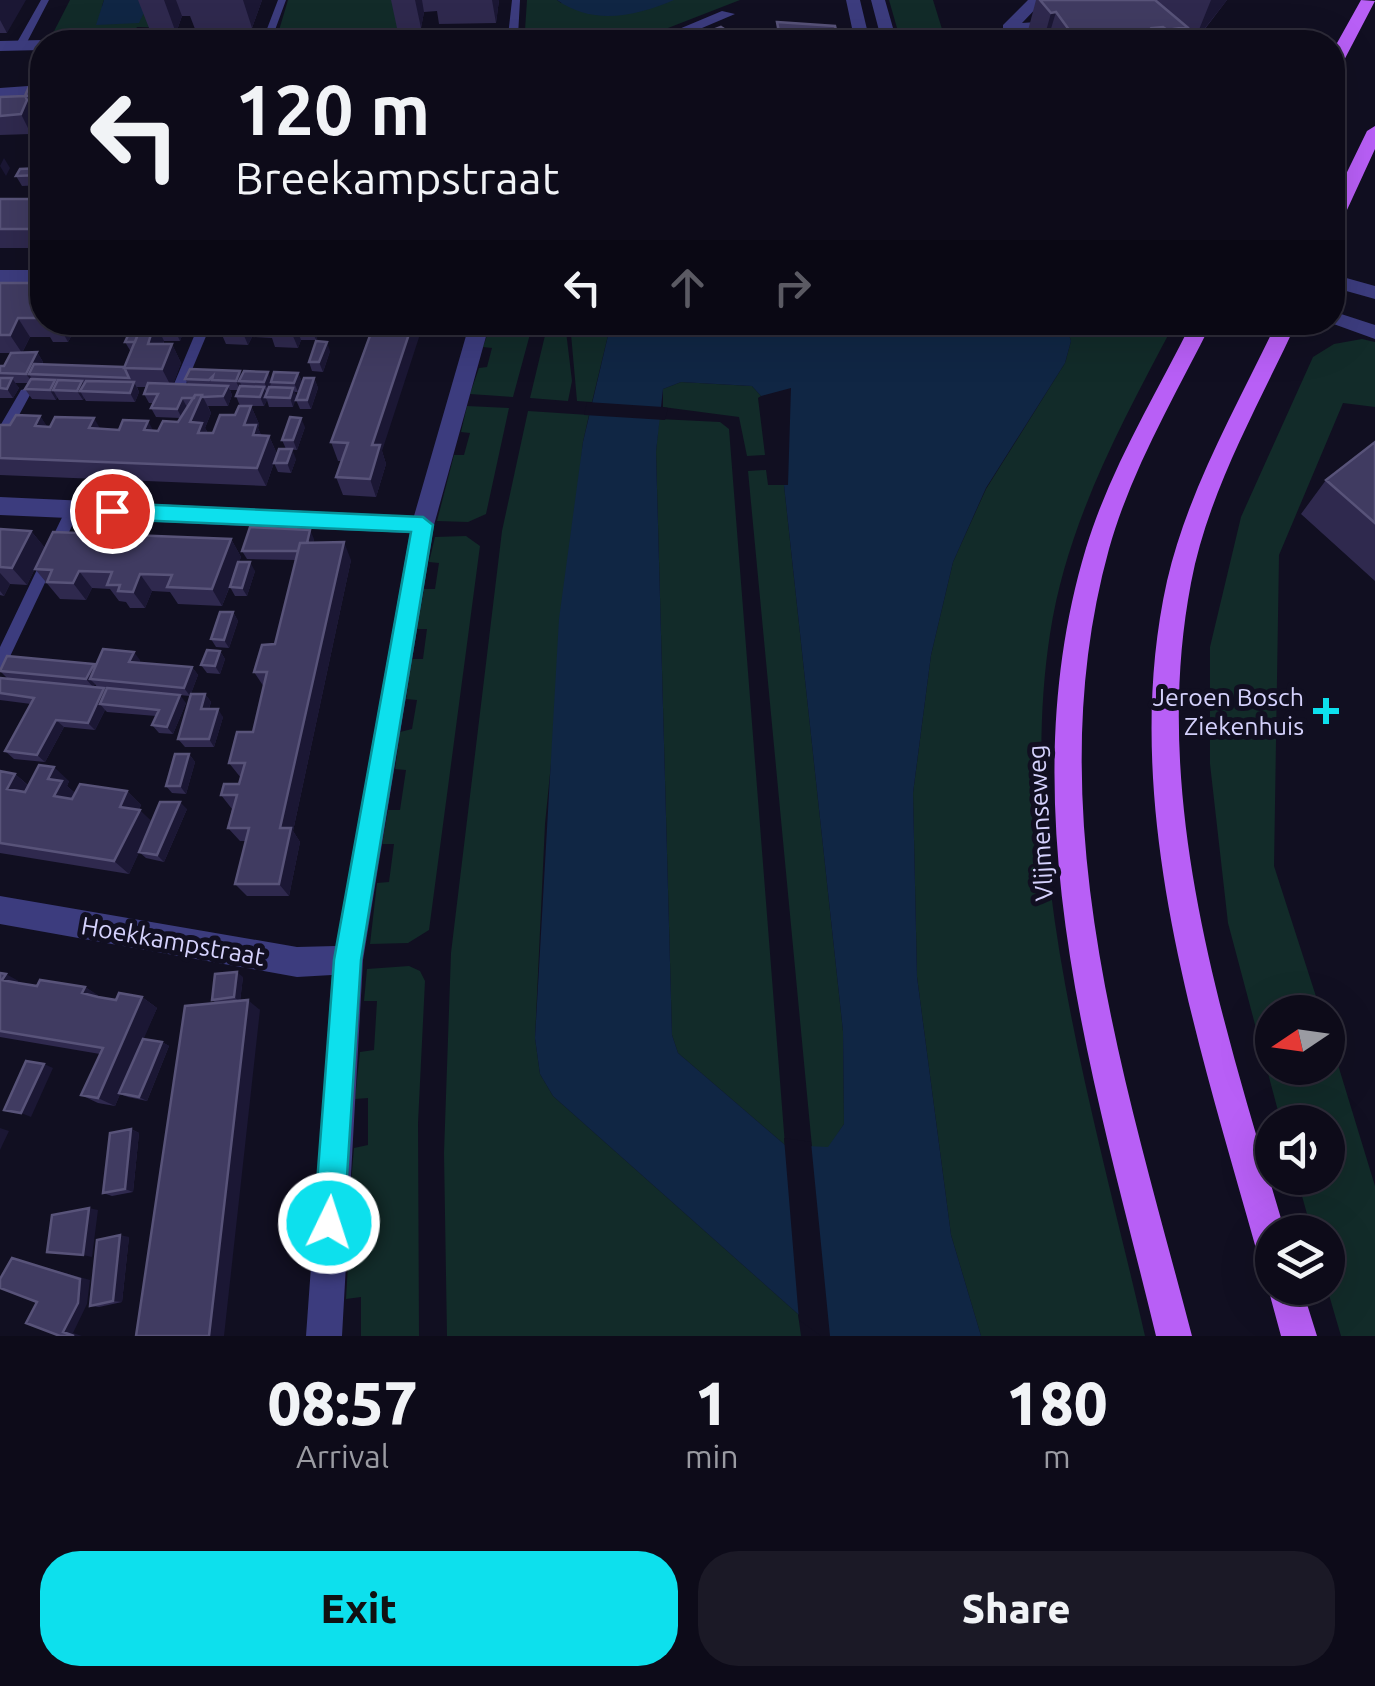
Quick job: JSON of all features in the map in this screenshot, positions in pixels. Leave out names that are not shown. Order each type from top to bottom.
[{"type":"main road","points":[[1345,43],[1368,0]]},
{"type":"main road","points":[[1345,195],[1375,131]]},
{"type":"main road","name":"Vlijmenseweg","points":[[1174,1336],[1080,949],[1069,848],[1067,742],[1075,634],[1097,547],[1196,335]]},
{"type":"main road","points":[[1264,1215],[1190,931],[1168,803],[1166,724],[1180,582],[1206,500],[1281,335]]},
{"type":"main road","points":[[1290,1305],[1299,1336]]},
{"type":"street","points":[[853,0],[859,30]]},
{"type":"street","points":[[878,0],[887,30]]},
{"type":"street","points":[[1037,0],[1008,28],[1043,27],[1073,14],[1080,0]]},
{"type":"street","points":[[686,30],[727,14]]},
{"type":"street","points":[[1043,27],[1047,30]]},
{"type":"street","points":[[0,46],[30,46]]},
{"type":"street","points":[[0,93],[30,91]]},
{"type":"street","points":[[2,279],[30,277]]},
{"type":"street","points":[[1345,284],[1375,294]]},
{"type":"street","points":[[1345,321],[1375,332]]},
{"type":"street","points":[[324,1336],[348,960],[423,525],[476,335]]},
{"type":"street","points":[[0,506],[423,525]]},
{"type":"street","name":"Hoekkampstraat","points":[[0,910],[297,962],[348,960]]},
{"type":"lane","points":[[20,46],[45,0]]},
{"type":"lane","points":[[270,30],[282,0]]},
{"type":"lane","points":[[514,30],[516,0]]},
{"type":"lane","points":[[180,384],[201,335]]},
{"type":"lane","points":[[0,438],[25,393]]},
{"type":"lane","points":[[0,663],[73,510]]},
{"type":"green space","points":[[70,0],[104,0],[102,6],[181,0],[170,28],[55,30]]},
{"type":"green space","points":[[288,0],[409,0],[401,30],[279,30]]},
{"type":"green space","points":[[527,0],[740,0],[663,30],[525,30]]},
{"type":"green space","points":[[889,0],[933,0],[942,29],[898,30]]},
{"type":"green space","points":[[487,335],[530,335],[513,397],[470,394],[479,368],[487,367],[492,348],[483,347]]},
{"type":"green space","points":[[545,335],[566,335],[572,381],[568,401],[530,398]]},
{"type":"green space","points":[[571,335],[608,335],[592,402],[577,401]]},
{"type":"green space","points":[[1069,335],[1168,335],[1098,475],[1069,553],[1050,634],[1042,720],[1043,808],[1051,897],[1066,987],[1145,1336],[981,1336],[951,1235],[917,977],[913,793],[931,655],[953,562],[986,489],[1065,363]]},
{"type":"green space","points":[[1362,339],[1375,342],[1375,407],[1343,403],[1279,555],[1274,866],[1316,995],[1255,995],[1255,1024],[1228,923],[1210,764],[1210,647],[1241,517],[1313,357],[1334,344]]},
{"type":"green space","points":[[681,382],[752,386],[761,396],[758,398],[765,455],[747,456],[739,417],[663,407],[663,389]]},
{"type":"green space","points":[[467,406],[509,408],[486,514],[468,522],[437,521],[454,455],[464,455],[470,433],[461,432]]},
{"type":"green space","points":[[528,411],[589,415],[583,442],[545,824],[535,1038],[540,1074],[553,1096],[798,1314],[801,1336],[447,1336],[444,1153],[451,953],[502,531]]},
{"type":"green space","points":[[659,419],[720,422],[729,429],[785,1145],[678,1053],[672,1035],[656,452]]},
{"type":"green space","points":[[766,470],[768,485],[784,485],[843,1031],[844,1124],[829,1147],[812,1147],[748,471]]},
{"type":"green space","points":[[466,536],[480,546],[429,930],[408,943],[370,944],[377,883],[389,882],[394,844],[382,844],[388,810],[400,810],[406,770],[395,769],[400,732],[412,729],[417,700],[406,699],[412,659],[423,659],[427,629],[417,629],[424,589],[435,589],[439,563],[429,562],[435,537]]},
{"type":"green space","points":[[409,966],[420,971],[425,981],[418,1123],[419,1336],[361,1336],[361,1297],[346,1299],[349,1247],[363,1244],[364,1192],[350,1194],[354,1148],[368,1145],[368,1098],[355,1099],[360,1052],[374,1050],[377,1001],[364,1001],[367,969]]},
{"type":"green space","points":[[1271,1085],[1344,1085],[1375,1186],[1375,1336],[1341,1336],[1332,1305],[1345,1305],[1345,1215],[1307,1215],[1302,1195],[1345,1195],[1345,1105],[1276,1105]]},
{"type":"water","points":[[104,0],[150,0],[139,23],[96,25]]},
{"type":"water","points":[[557,0],[674,0],[630,14],[600,16]]},
{"type":"water","points":[[608,335],[1069,335],[1065,363],[986,488],[953,562],[931,655],[913,793],[917,977],[951,1235],[981,1336],[829,1336],[798,1314],[553,1096],[540,1074],[535,1038],[559,619],[583,442]],"holes":[[[681,382],[752,386],[761,396],[791,388],[788,485],[784,485],[843,1031],[844,1124],[828,1147],[785,1145],[678,1053],[672,1035],[656,452],[663,389]]]},
{"type":"pier","points":[[587,402],[668,408],[665,420],[584,415]]},
{"type":"pier","points":[[784,1138],[811,1142],[830,1336],[821,1336],[799,1320]]},
{"type":"building","points":[[1040,0],[1155,0],[1187,27],[1069,30],[1056,12],[1051,13]]},
{"type":"building","points":[[777,22],[835,26],[836,30],[779,30]]},
{"type":"building","points":[[25,96],[21,114],[0,116],[0,97]]},
{"type":"building","points":[[20,169],[30,169],[30,175],[16,176]]},
{"type":"building","points":[[0,199],[30,199],[30,229],[0,229]]},
{"type":"building","points":[[0,283],[30,283],[30,318],[18,318],[10,335],[0,335]]},
{"type":"building","points":[[128,335],[138,335],[135,342],[125,342]]},
{"type":"building","points":[[138,335],[151,335],[148,344],[172,344],[162,369],[124,368]]},
{"type":"building","points":[[370,335],[409,335],[372,445],[380,445],[370,479],[336,477],[348,443],[331,442]]},
{"type":"building","points":[[316,341],[327,342],[319,362],[309,362]]},
{"type":"building","points":[[37,352],[26,374],[0,373],[0,366],[4,366],[11,353]]},
{"type":"building","points":[[34,364],[124,367],[129,378],[29,374]]},
{"type":"building","points":[[190,369],[240,371],[236,381],[212,380],[213,376],[209,380],[185,379]]},
{"type":"building","points":[[244,371],[268,372],[264,382],[239,381]]},
{"type":"building","points":[[274,372],[298,373],[294,383],[271,382]]},
{"type":"building","points":[[0,378],[12,378],[7,389],[0,388]]},
{"type":"building","points":[[304,378],[314,378],[307,400],[296,400]]},
{"type":"building","points":[[31,379],[55,380],[50,390],[25,389]]},
{"type":"building","points":[[58,380],[82,381],[77,391],[53,390]]},
{"type":"building","points":[[86,381],[134,382],[130,393],[80,391]]},
{"type":"building","points":[[148,383],[228,386],[223,396],[182,398],[177,409],[151,408],[158,394],[144,394]]},
{"type":"building","points":[[240,386],[264,387],[260,397],[236,396]]},
{"type":"building","points":[[269,387],[293,388],[290,398],[265,397]]},
{"type":"building","points":[[195,395],[202,395],[190,422],[202,423],[198,433],[213,433],[220,415],[235,415],[239,406],[251,406],[244,425],[256,425],[253,435],[269,436],[257,468],[0,458],[0,425],[10,425],[16,415],[40,416],[35,426],[50,427],[55,417],[94,418],[89,428],[119,430],[123,420],[148,421],[144,430],[158,431],[163,421],[178,422]]},
{"type":"building","points":[[290,417],[301,418],[293,440],[282,440]]},
{"type":"building","points":[[1375,442],[1375,523],[1326,480]]},
{"type":"building","points":[[279,449],[292,449],[287,463],[274,463]]},
{"type":"building","points":[[250,527],[310,530],[307,543],[300,543],[298,551],[242,551]]},
{"type":"building","points":[[0,529],[31,531],[12,568],[0,567]]},
{"type":"building","points":[[53,532],[231,539],[212,589],[167,587],[172,575],[140,574],[133,592],[118,591],[120,585],[107,585],[112,572],[79,571],[73,583],[47,582],[52,570],[35,569]]},
{"type":"building","points":[[344,542],[280,828],[291,828],[279,884],[235,884],[249,828],[228,828],[237,795],[221,795],[224,784],[239,784],[245,763],[229,763],[237,732],[253,732],[267,672],[254,672],[262,645],[275,644],[300,543]]},
{"type":"building","points":[[238,562],[250,562],[242,588],[230,587]]},
{"type":"building","points":[[220,612],[233,612],[224,640],[211,639]]},
{"type":"building","points":[[103,649],[134,652],[129,662],[192,667],[184,688],[90,679]]},
{"type":"building","points":[[207,650],[220,651],[215,666],[201,665]]},
{"type":"building","points":[[7,656],[94,664],[86,679],[0,671]]},
{"type":"building","points":[[0,678],[104,688],[88,723],[56,720],[37,755],[5,751],[34,698],[0,693]]},
{"type":"building","points":[[107,688],[180,695],[167,727],[152,725],[159,710],[100,704]]},
{"type":"building","points":[[191,694],[205,694],[201,709],[218,709],[209,739],[178,739]]},
{"type":"building","points":[[175,754],[189,754],[180,786],[166,786]]},
{"type":"building","points":[[39,765],[54,767],[48,779],[62,781],[54,796],[72,799],[80,784],[127,791],[120,807],[140,810],[114,861],[0,843],[0,771],[15,774],[7,789],[25,792]]},
{"type":"building","points":[[160,802],[180,802],[157,855],[139,852]]},
{"type":"building","points":[[237,972],[234,997],[212,1000],[215,974]]},
{"type":"building","points":[[0,973],[6,974],[2,980],[18,983],[37,986],[40,980],[85,987],[82,993],[98,997],[116,1000],[119,993],[142,997],[98,1098],[81,1095],[103,1048],[0,1031]]},
{"type":"building","points":[[248,1000],[209,1336],[136,1336],[185,1006]]},
{"type":"building","points":[[143,1039],[162,1042],[139,1097],[119,1093]]},
{"type":"building","points":[[26,1061],[44,1064],[21,1113],[4,1110]]},
{"type":"building","points":[[131,1129],[125,1189],[103,1193],[110,1133]]},
{"type":"building","points":[[89,1208],[83,1255],[47,1252],[52,1215]]},
{"type":"building","points":[[120,1235],[113,1301],[90,1306],[97,1240]]},
{"type":"building","points":[[12,1258],[80,1279],[78,1303],[63,1332],[74,1336],[60,1336],[26,1323],[37,1302],[0,1288],[0,1279]]},
{"type":"place","name":"Jeroen Bosch Ziekenhuis","points":[[1326,711]]},
{"type":"route","points":[[112,511],[423,525],[348,960],[329,1223]]}]
